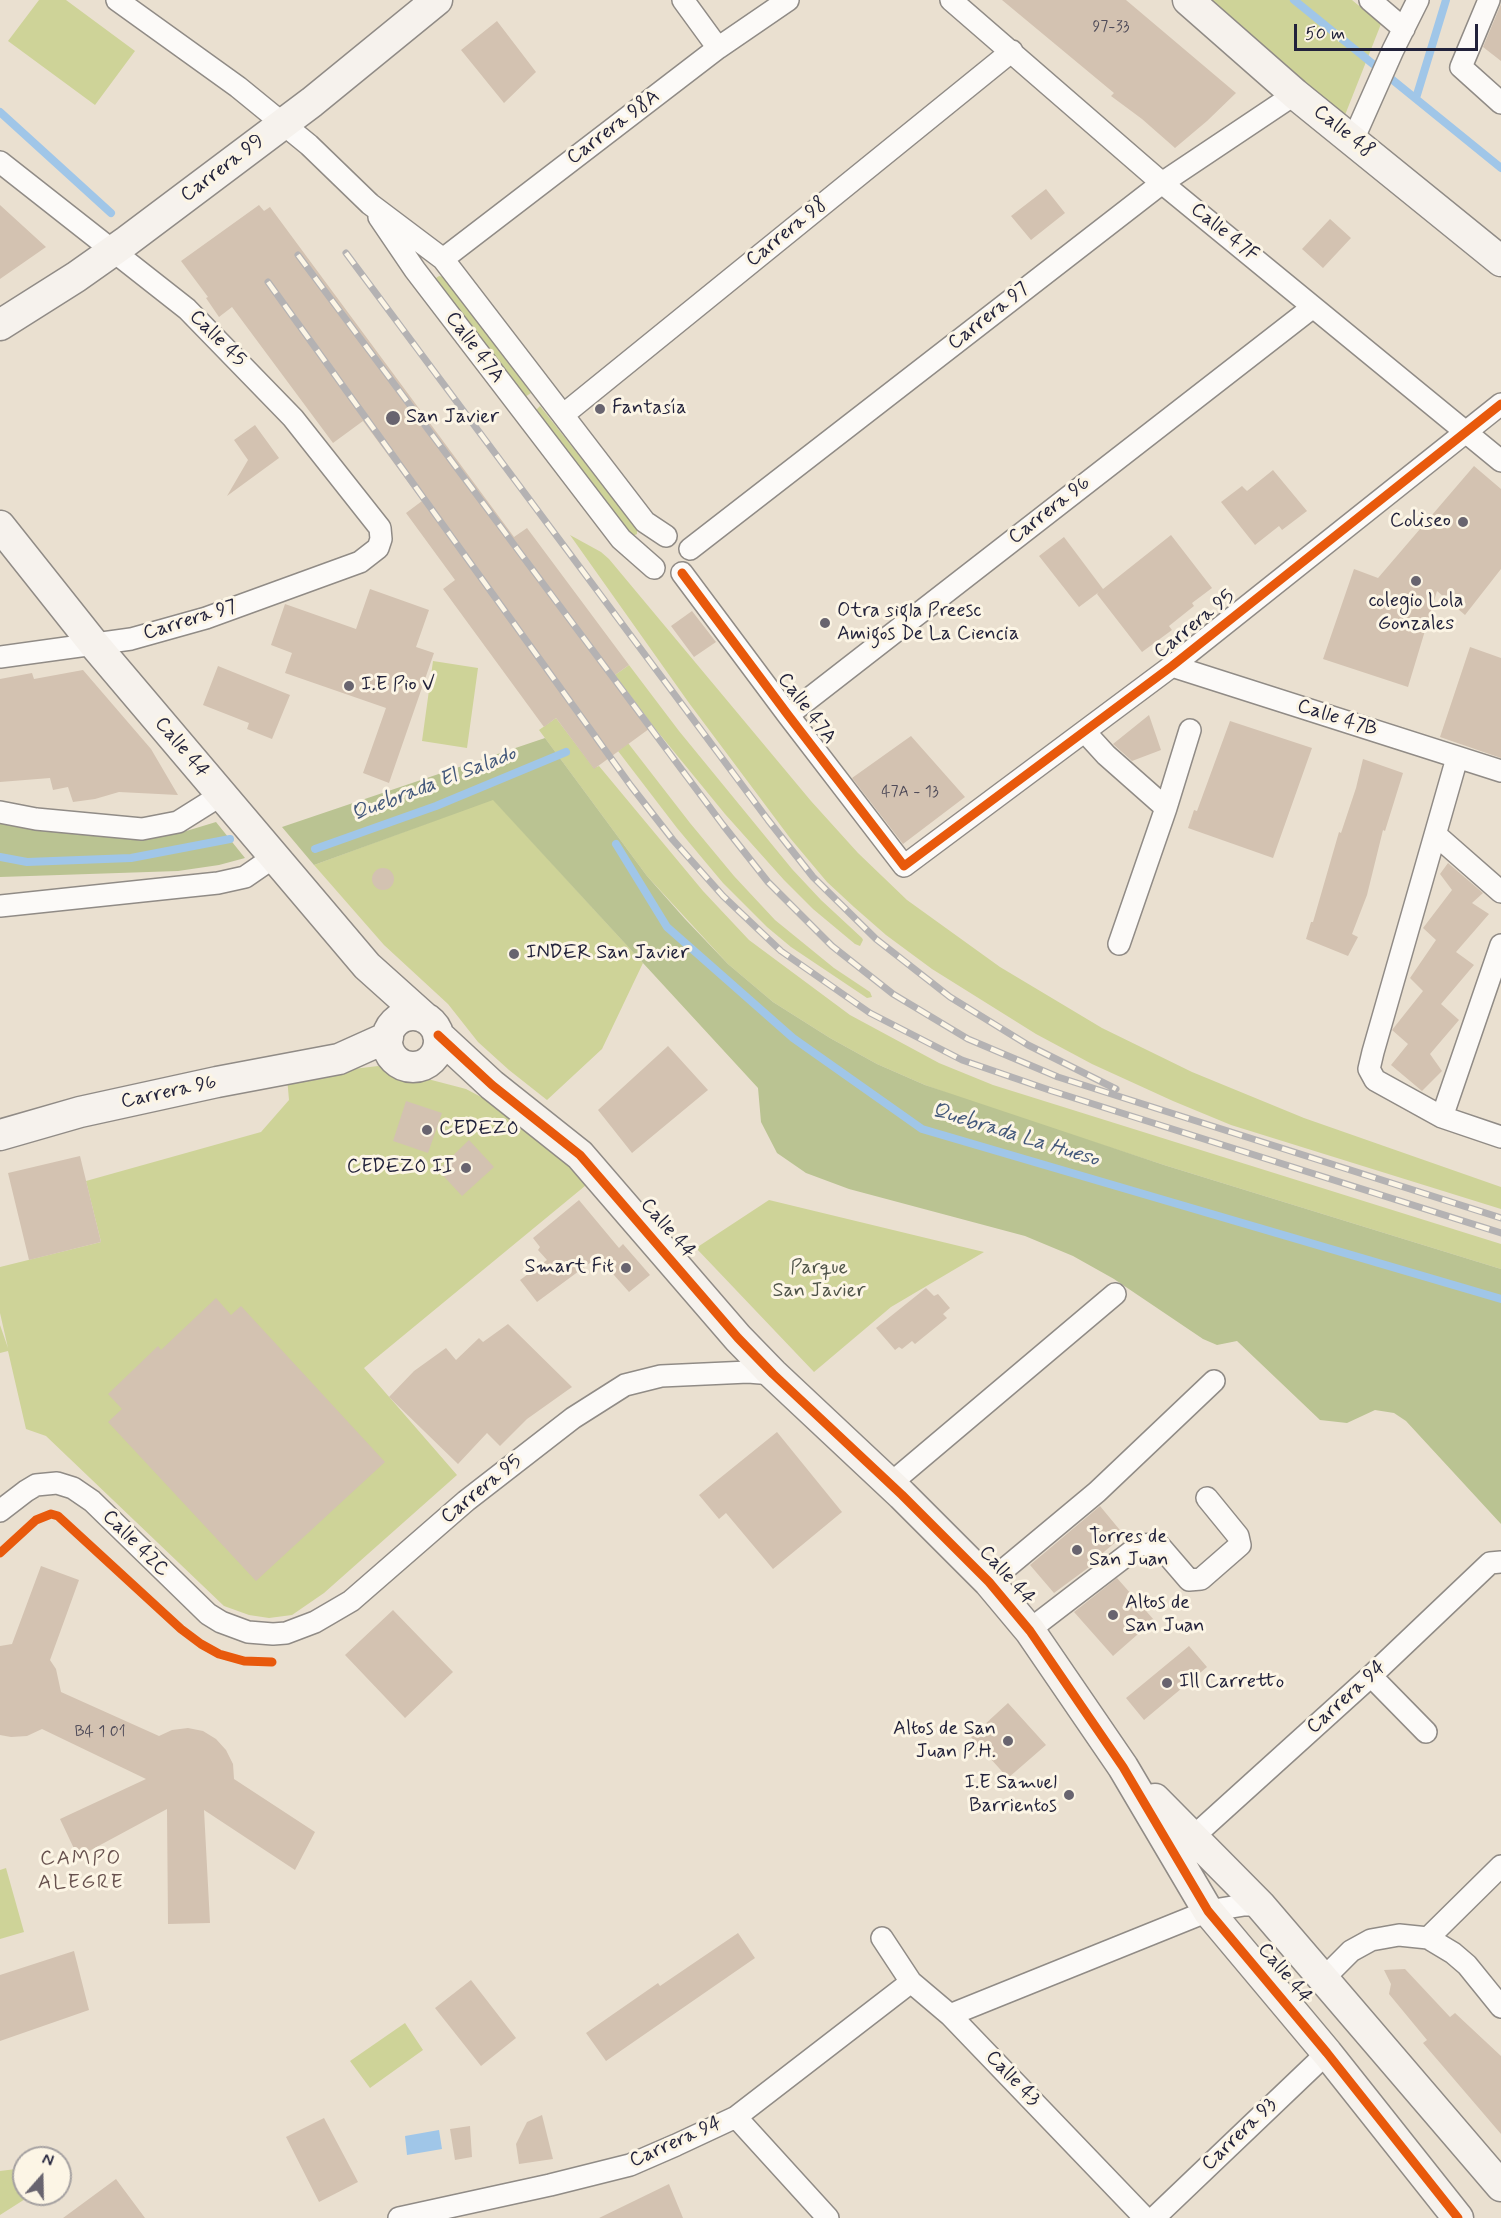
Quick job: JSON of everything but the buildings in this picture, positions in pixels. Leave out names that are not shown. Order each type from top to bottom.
[{"type":"street","name":"Calle 47A","points":[[117,0],[238,87],[309,145],[370,204],[443,259],[645,522],[666,536]]},
{"type":"street","name":"Carrera 99","points":[[0,325],[114,250],[312,102],[437,0]]},
{"type":"street","points":[[683,0],[718,48]]},
{"type":"street","name":"Carrera 98A","points":[[443,259],[718,48],[788,0]]},
{"type":"street","name":"Calle 47F","points":[[951,0],[1162,183],[1501,461]]},
{"type":"street","name":"Calle 48","points":[[1188,0],[1295,94],[1501,261]]},
{"type":"street","points":[[1370,0],[1404,29]]},
{"type":"street","points":[[1353,140],[1418,0]]},
{"type":"street","points":[[1489,0],[1461,67],[1501,103]]},
{"type":"street","name":"Carrera 98","points":[[563,415],[1012,51]]},
{"type":"street","name":"Carrera 97","points":[[690,549],[1162,183],[1295,94]]},
{"type":"street","name":"Calle 45","points":[[0,162],[187,309],[293,418],[380,528],[381,539],[378,548],[371,555]]},
{"type":"street","name":"Calle 47A","points":[[370,204],[415,270],[599,512],[621,539],[654,568]]},
{"type":"street","name":"Carrera 96","points":[[788,715],[1313,307]]},
{"type":"street","name":"Carrera 95","points":[[904,866],[1172,666],[1501,404]]},
{"type":"street","name":"Calle 44","points":[[0,526],[93,643],[367,966],[492,1085],[580,1155],[738,1338],[989,1582],[1030,1631],[1123,1767],[1208,1911],[1327,2053],[1458,2218]]},
{"type":"street","points":[[666,536],[681,538],[690,549],[691,558],[688,566],[682,573],[675,576],[667,575],[654,568],[651,561],[653,545],[666,536]]},
{"type":"street","name":"Carrera 97","points":[[0,657],[146,636],[206,618],[360,562],[371,555]]},
{"type":"street","name":"Calle 47A","points":[[682,573],[904,866]]},
{"type":"street","name":"Calle 47B","points":[[1172,666],[1501,771]]},
{"type":"street","points":[[1119,944],[1190,730]]},
{"type":"street","points":[[1085,732],[1166,808]]},
{"type":"street","points":[[1457,758],[1370,1069],[1375,1080],[1442,1117],[1501,1137]]},
{"type":"street","points":[[0,812],[36,819],[142,829],[178,822],[221,795]]},
{"type":"street","points":[[1436,835],[1501,892]]},
{"type":"street","points":[[0,906],[218,883],[245,877],[274,857]]},
{"type":"street","points":[[1442,1117],[1501,945]]},
{"type":"street","name":"Calle 44","points":[[367,966],[390,1032]]},
{"type":"street","points":[[411,1016],[432,1027],[438,1049],[435,1056],[411,1065],[390,1053],[390,1032],[404,1018],[411,1016]]},
{"type":"street","name":"Carrera 96","points":[[339,1059],[390,1032]]},
{"type":"street","name":"Carrera 96","points":[[0,1135],[80,1112],[217,1082],[339,1059],[411,1065]]},
{"type":"street","name":"Calle 44","points":[[411,1065],[492,1085]]},
{"type":"street","points":[[890,1484],[1115,1294]]},
{"type":"street","name":"Carrera 95","points":[[208,1614],[235,1628],[258,1634],[286,1633],[315,1622],[351,1601],[466,1501],[573,1418],[625,1385],[661,1376],[748,1372],[773,1374]]},
{"type":"street","points":[[989,1582],[1097,1492],[1214,1381]]},
{"type":"street","name":"Calle 42C","points":[[0,1511],[36,1485],[57,1483],[73,1488],[92,1501],[208,1614]]},
{"type":"street","points":[[1030,1631],[1140,1545],[1158,1544],[1189,1580],[1201,1579],[1240,1545],[1238,1536],[1207,1498]]},
{"type":"street","name":"Carrera 94","points":[[1192,1837],[1371,1676],[1490,1563],[1501,1562]]},
{"type":"street","points":[[1371,1676],[1426,1732]]},
{"type":"street","name":"Calle 44","points":[[1123,1767],[1260,1905],[1501,2186]]},
{"type":"street","points":[[1428,1938],[1501,1866]]},
{"type":"street","points":[[950,2014],[1208,1911],[1244,1905],[1260,1905]]},
{"type":"street","points":[[1323,1979],[1351,1951],[1371,1940],[1400,1935],[1428,1938],[1467,1965],[1501,2007]]},
{"type":"street","name":"Calle 43","points":[[882,1938],[912,1982],[950,2014],[1145,2218]]},
{"type":"street","name":"Carrera 94","points":[[399,2218],[630,2165],[736,2116],[912,1982]]},
{"type":"street","name":"Carrera 93","points":[[1154,2218],[1327,2053]]},
{"type":"street","points":[[736,2116],[828,2218]]},
{"type":"green space","points":[[39,0],[66,0],[135,51],[95,105],[8,41]]},
{"type":"green space","points":[[1203,0],[1352,0],[1381,24],[1345,115]]},
{"type":"green space","points":[[443,277],[531,393],[525,397],[436,283],[436,278]]},
{"type":"green space","points":[[540,406],[637,529],[637,534],[633,536],[630,534],[535,411]]},
{"type":"green space","points":[[570,535],[609,559],[811,801],[858,853],[907,900],[1000,967],[1102,1028],[1192,1072],[1304,1118],[1501,1187],[1501,1209],[1231,1125],[1173,1101],[1092,1064],[1036,1034],[932,969],[886,935],[854,907],[827,882],[790,838],[689,703]]},
{"type":"green space","points":[[433,661],[478,668],[467,748],[422,741]]},
{"type":"green space","points":[[629,665],[679,731],[792,869],[862,938],[860,946],[813,909],[725,814],[653,726],[615,675]]},
{"type":"green space","points":[[556,718],[594,768],[599,766],[703,891],[749,940],[850,1015],[939,1063],[993,1085],[1501,1244],[1501,1269],[1164,1165],[980,1105],[877,1064],[830,1038],[773,1002],[728,964],[647,876],[539,730]]},
{"type":"green space","points":[[545,738],[647,876],[685,919],[728,964],[773,1002],[830,1038],[877,1064],[925,1085],[1164,1165],[1501,1269],[1501,1524],[1406,1421],[1394,1413],[1375,1410],[1347,1423],[1320,1420],[1237,1341],[1217,1345],[1203,1339],[1114,1279],[1073,1256],[1025,1236],[849,1189],[806,1173],[777,1153],[761,1122],[758,1088],[493,800],[314,865],[282,827]]},
{"type":"green space","points":[[628,743],[734,876],[775,920],[834,968],[870,992],[872,997],[867,998],[791,947],[767,927],[723,883],[618,751]]},
{"type":"green space","name":"INDER San Javier","points":[[493,799],[643,963],[602,1049],[547,1100],[478,1042],[448,1004],[384,945],[314,865]]},
{"type":"green space","points":[[0,822],[49,831],[146,838],[183,832],[216,822],[245,858],[219,865],[178,871],[0,877]]},
{"type":"green space","points":[[378,1066],[466,1089],[502,1108],[591,1181],[364,1368],[457,1475],[324,1593],[292,1615],[269,1618],[249,1615],[224,1606],[46,1436],[26,1429],[8,1351],[0,1353],[0,1325],[8,1348],[0,1313],[0,1267],[101,1242],[86,1181],[261,1132],[289,1100],[287,1077]]},
{"type":"green space","name":"Parque San Javier","points":[[769,1200],[984,1252],[891,1307],[814,1372],[696,1248]]},
{"type":"green space","points":[[6,1868],[24,1932],[0,1939],[0,1870]]},
{"type":"green space","points":[[405,2023],[423,2050],[370,2088],[350,2061]]},
{"type":"green space","points":[[12,2170],[12,2206],[14,2206],[0,2215],[0,2171]]},
{"type":"water","points":[[439,2130],[442,2149],[407,2155],[405,2136]]},
{"type":"waterway","points":[[1294,0],[1501,168]]},
{"type":"waterway","points":[[1416,98],[1446,0]]},
{"type":"waterway","name":"Quebrada La Hueso","points":[[0,112],[111,213]]},
{"type":"waterway","name":"Quebrada El Salado","points":[[315,849],[436,806],[566,752]]},
{"type":"waterway","name":"Quebrada El Salado","points":[[0,857],[27,862],[131,858],[230,839]]},
{"type":"waterway","name":"Quebrada La Hueso","points":[[616,844],[667,927],[793,1038],[922,1129],[1501,1299]]},
{"type":"railway","points":[[346,253],[768,820],[813,877],[876,939],[950,997],[1028,1045],[1116,1089]]},
{"type":"railway","points":[[298,255],[723,825],[768,882],[832,946],[893,994],[968,1039],[1058,1077],[1501,1218]]},
{"type":"railway","points":[[268,282],[631,786],[673,840],[723,896],[781,951],[870,1013],[962,1060],[1052,1091],[1501,1233]]},
{"type":"cycle path","points":[[682,573],[904,866],[1172,666],[1501,404]]},
{"type":"cycle path","points":[[438,1035],[492,1085],[580,1155],[738,1338],[989,1582],[1030,1631],[1123,1767],[1208,1911],[1327,2053],[1458,2218]]},
{"type":"cycle path","points":[[0,1553],[36,1520],[51,1514],[58,1516],[181,1629],[201,1644],[219,1654],[244,1661],[272,1662]]},
{"type":"place","name":"Fantasía","points":[[600,409]]},
{"type":"place","name":"San Javier","points":[[393,418]]},
{"type":"place","name":"Coliseo","points":[[1463,522]]},
{"type":"place","name":"colegio Lola Gonzales","points":[[1416,581]]},
{"type":"place","name":"Otra sigla Preesc Amigos De La Ciencia","points":[[825,623]]},
{"type":"place","name":"I.E Pio V","points":[[349,686]]},
{"type":"place","name":"INDER San Javier","points":[[514,954]]},
{"type":"place","name":"CEDEZO","points":[[427,1130]]},
{"type":"place","name":"CEDEZO II","points":[[466,1168]]},
{"type":"place","name":"Smart Fit","points":[[626,1268]]},
{"type":"place","name":"Torres de San Juan","points":[[1077,1550]]},
{"type":"place","name":"Altos de San Juan","points":[[1113,1615]]},
{"type":"place","name":"Ill Carretto","points":[[1167,1683]]},
{"type":"place","name":"Altos de San Juan P.H.","points":[[1008,1741]]},
{"type":"place","name":"I.E Samuel Barrientos","points":[[1069,1795]]},
{"type":"district","name":"CAMPO ALEGRE","points":[[81,1872]]}]
